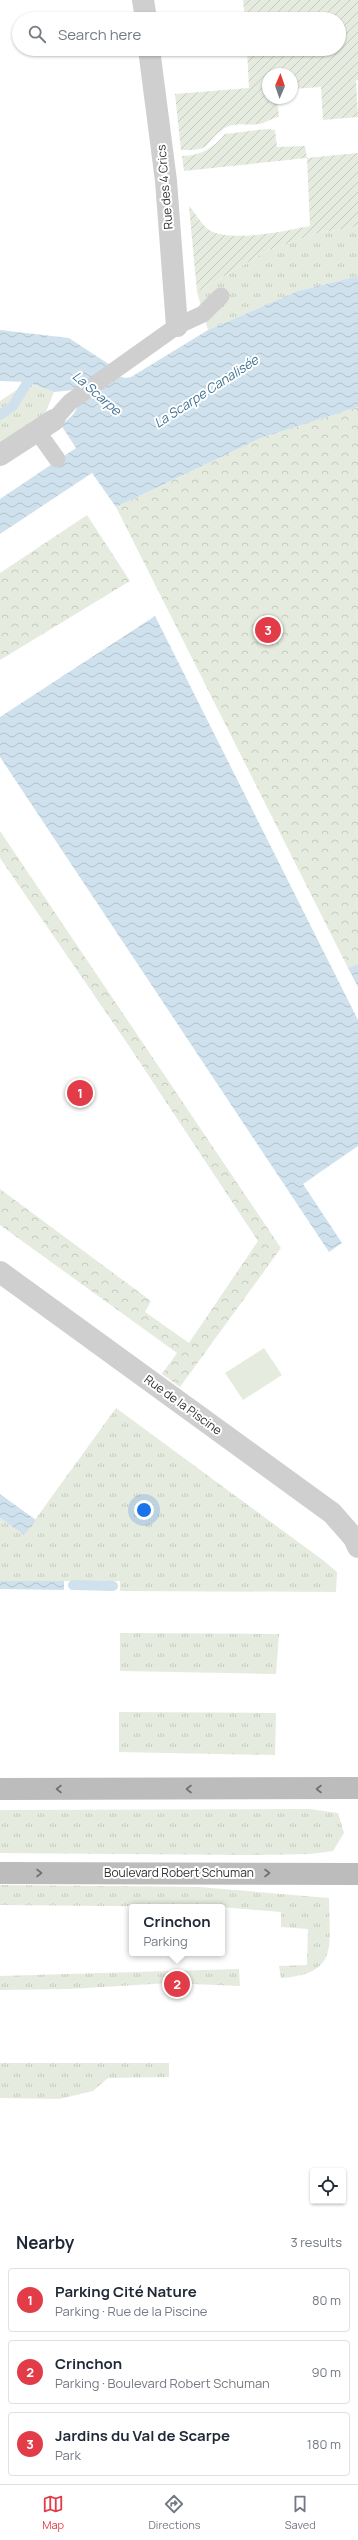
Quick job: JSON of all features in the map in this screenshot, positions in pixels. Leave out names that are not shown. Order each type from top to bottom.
[{"type":"main road","points":[[0,1789],[358,1788]]},
{"type":"main road","name":"Boulevard Robert Schuman","points":[[0,1873],[358,1874]]},
{"type":"street","points":[[143,0],[145,12]]},
{"type":"street","name":"Rue des 4 Crics","points":[[150,56],[166,181],[177,326]]},
{"type":"street","points":[[0,455],[45,425]]},
{"type":"street","name":"Rue de la Piscine","points":[[0,1272],[332,1513],[354,1538],[358,1547]]},
{"type":"lane","points":[[57,459],[45,425],[70,402],[177,326],[203,314],[221,296]]},
{"type":"green space","points":[[243,0],[358,0],[358,80],[356,80],[358,117],[323,120],[321,87],[298,89],[298,68],[262,68],[262,104],[278,104],[279,117],[260,124],[232,125],[223,129],[204,147],[199,149],[181,150],[175,94],[249,88],[247,56],[346,56],[346,12],[244,12]]},
{"type":"green space","points":[[266,129],[275,130],[277,147],[305,146],[307,158],[184,171],[182,156],[201,153],[216,144],[225,134]]},
{"type":"green space","points":[[358,153],[358,226],[314,234],[267,251],[197,292],[189,206],[206,228],[219,234],[231,236],[258,235],[310,226],[307,158]]},
{"type":"green space","points":[[358,226],[358,276],[298,291],[208,330],[197,292],[267,251],[314,234]]},
{"type":"green space","points":[[27,383],[54,392],[45,414],[0,443],[0,401]]},
{"type":"green space","points":[[358,407],[358,964],[348,968],[116,507],[261,438]]},
{"type":"green space","points":[[87,515],[130,581],[0,660],[0,573]]},
{"type":"green space","points":[[0,831],[281,1248],[180,1387],[162,1374],[177,1353],[0,1225],[0,1189],[151,1301],[145,1312],[189,1343],[258,1241],[129,1046],[0,858]]},
{"type":"green space","points":[[264,1348],[282,1375],[243,1400],[225,1373]]},
{"type":"green space","points":[[116,1408],[324,1561],[337,1572],[336,1592],[120,1591],[120,1581],[0,1581],[0,1518],[24,1535]]},
{"type":"green space","points":[[120,1633],[279,1634],[276,1674],[120,1671]]},
{"type":"green space","points":[[119,1712],[276,1713],[275,1755],[119,1752]]},
{"type":"green space","points":[[310,1809],[338,1813],[344,1833],[333,1851],[310,1854],[252,1855],[0,1853],[0,1810]]},
{"type":"green space","points":[[0,1885],[199,1887],[329,1898],[329,1943],[327,1954],[322,1963],[313,1970],[300,1975],[281,1978],[279,1966],[307,1965],[308,1929],[281,1927],[281,1912],[225,1907],[225,1904],[129,1904],[129,1906],[0,1905]]},
{"type":"green space","points":[[239,1969],[240,1986],[169,1983],[70,1989],[0,1990],[0,1976]]},
{"type":"green space","points":[[0,2063],[169,2063],[169,2077],[108,2078],[93,2091],[59,2099],[0,2098]]},
{"type":"water","points":[[358,276],[358,407],[261,438],[116,507],[92,473],[0,534],[0,499],[76,448],[61,425],[73,415],[78,406],[118,376],[125,378],[131,377],[208,330],[298,291]]},
{"type":"water","points":[[0,330],[69,338],[110,365],[73,390],[54,392],[26,382],[0,381]]},
{"type":"water","points":[[155,616],[358,1020],[358,1146],[303,1184],[342,1243],[329,1252],[0,757],[0,717]]},
{"type":"water","points":[[358,964],[358,987],[348,968]]},
{"type":"water","points":[[0,1494],[36,1520],[24,1535],[0,1518]]},
{"type":"water","points":[[0,1581],[64,1581],[64,1590],[0,1589]]},
{"type":"waterway","points":[[0,415],[13,406],[27,383]]},
{"type":"waterway","points":[[73,1585],[113,1586]]},
{"type":"place","name":"Jardins du Val de Scarpe","points":[[268,630]]},
{"type":"place","name":"Parking Cité Nature","points":[[80,1093]]},
{"type":"place","name":"Crinchon","points":[[177,1984]]},
{"type":"water label","name":"La Scarpe Canalisée","points":[[206,391]]},
{"type":"water label","name":"La Scarpe","points":[[97,393]]}]
